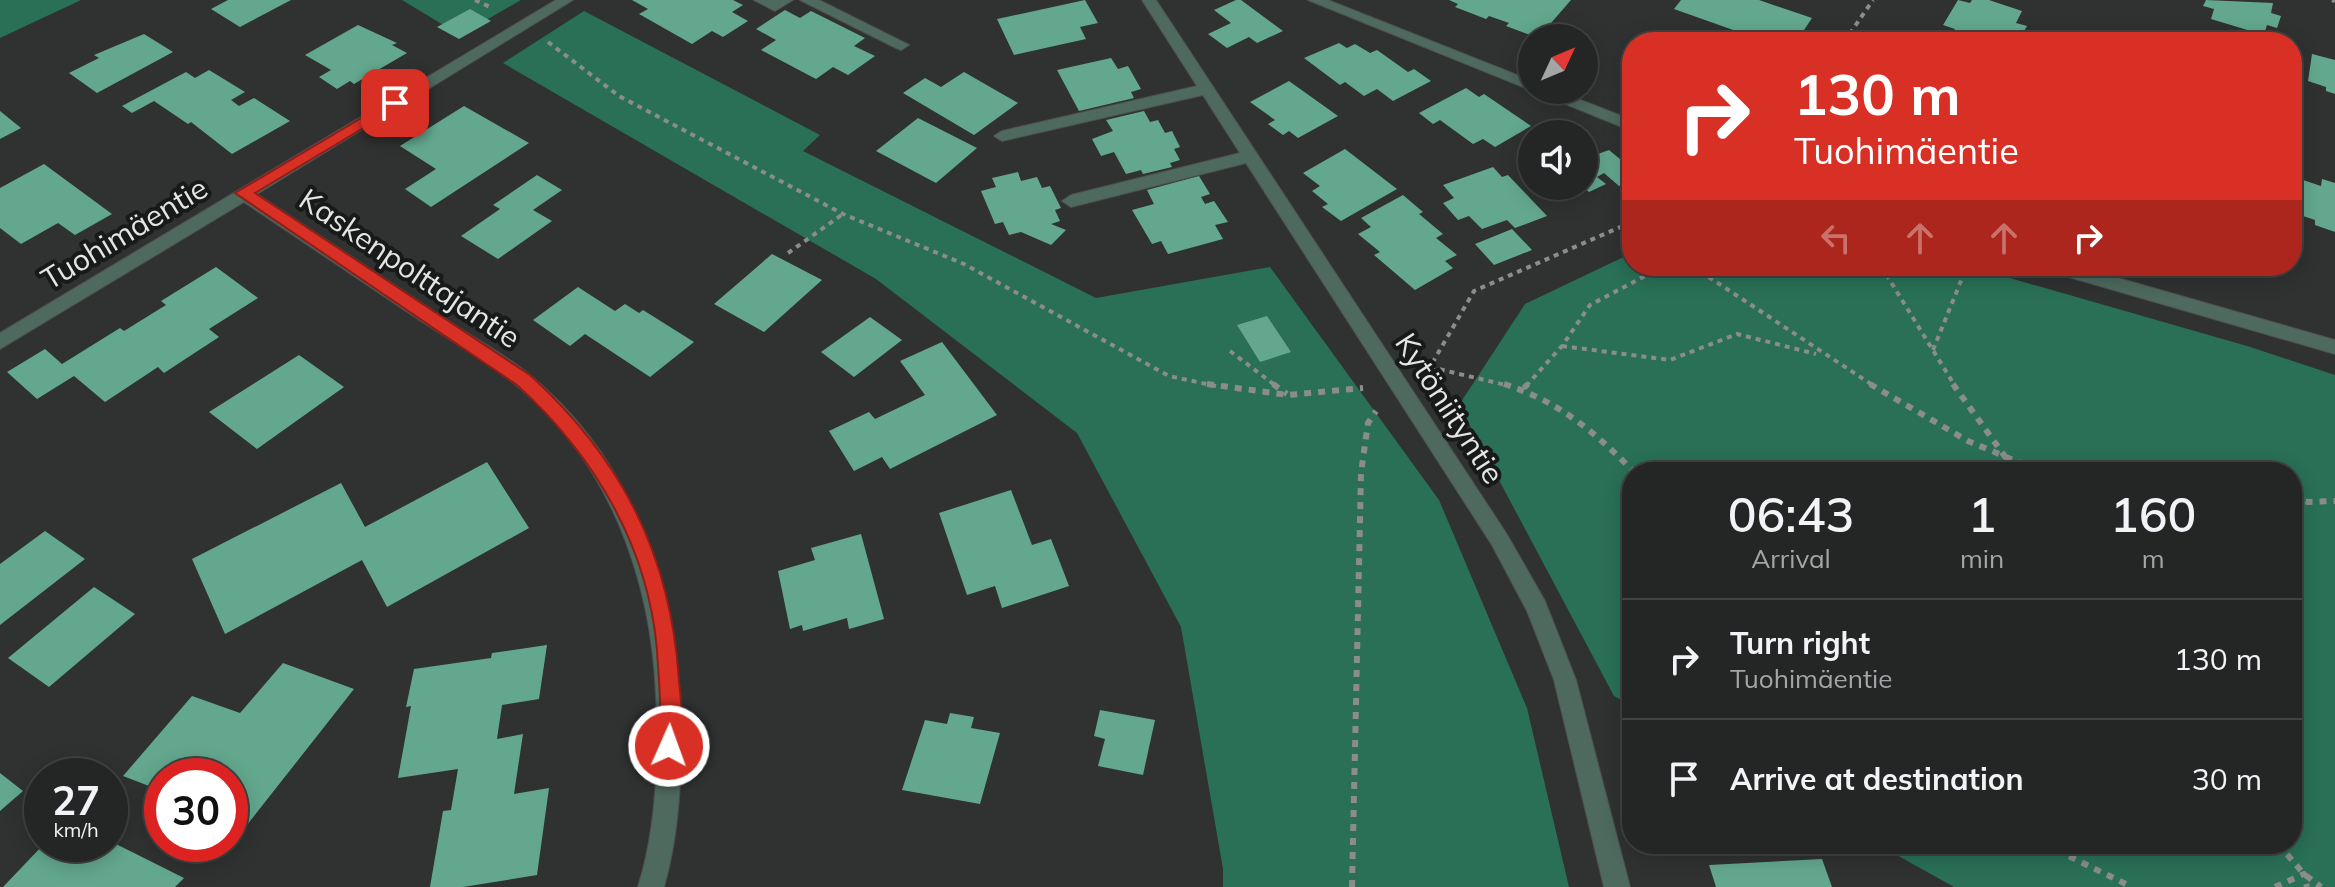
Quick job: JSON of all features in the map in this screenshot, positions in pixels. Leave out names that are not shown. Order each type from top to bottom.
[{"type":"street","name":"Tuohimäentie","points":[[0,342],[566,0]]},
{"type":"street","points":[[761,0],[775,7],[786,0]]},
{"type":"street","points":[[807,0],[901,45]]},
{"type":"street","name":"Kytöniityntie","points":[[1149,0],[1499,539],[1537,608],[1565,680],[1617,887]]},
{"type":"street","points":[[1315,0],[1518,81]]},
{"type":"street","points":[[1002,136],[1207,89]]},
{"type":"street","points":[[1576,104],[1622,122]]},
{"type":"street","points":[[1071,201],[1251,156]]},
{"type":"street","name":"Kaskenpolttajantie","points":[[243,193],[523,380],[560,413],[624,504],[651,573],[668,660],[671,717],[665,805],[651,887]]},
{"type":"street","points":[[2089,276],[2335,347]]},
{"type":"path","points":[[1851,32],[1873,0]]},
{"type":"path","points":[[538,35],[619,96],[843,214],[964,264],[1169,376],[1232,389],[1288,395],[1367,388],[1393,376],[1430,367],[1485,376],[1524,388],[1558,405],[1593,430],[1624,462]]},
{"type":"path","points":[[788,253],[843,214]]},
{"type":"path","points":[[1430,367],[1474,291],[1622,226]]},
{"type":"path","points":[[1524,388],[1562,346],[1590,305],[1645,276]]},
{"type":"path","points":[[1706,276],[1821,355],[1956,435],[2010,462]]},
{"type":"path","points":[[1887,276],[2007,461]]},
{"type":"path","points":[[1933,351],[1963,276]]},
{"type":"path","points":[[1562,346],[1670,360],[1737,334],[1821,355]]},
{"type":"path","points":[[1230,351],[1288,395]]},
{"type":"path","points":[[1352,887],[1361,473],[1368,423],[1378,408]]},
{"type":"path","points":[[2302,500],[2335,501]]},
{"type":"path","points":[[2064,854],[2132,887]]},
{"type":"path","points":[[2287,854],[2304,874],[2321,887]]},
{"type":"path","points":[[2275,887],[2304,874]]},
{"type":"path","points":[[2304,874],[2307,887]]},
{"type":"green space","points":[[0,0],[81,0],[0,38]]},
{"type":"green space","points":[[402,0],[521,0],[460,35]]},
{"type":"green space","points":[[584,11],[820,135],[803,151],[1096,298],[1270,267],[1439,500],[1527,708],[1569,887],[1223,887],[1223,869],[1181,627],[1077,433],[876,279],[503,63]]},
{"type":"green space","points":[[1622,258],[1622,276],[2003,276],[2247,346],[2335,375],[2335,887],[1954,887],[1895,854],[2302,854],[2302,462],[1622,462],[1622,700],[1614,696],[1459,405],[1525,304]]},
{"type":"building","points":[[228,0],[291,0],[240,27],[211,9]]},
{"type":"building","points":[[632,0],[733,0],[743,5],[732,12],[748,21],[723,37],[712,31],[692,44],[639,14],[648,9]]},
{"type":"building","points":[[1085,0],[1098,23],[1080,27],[1086,39],[1014,55],[997,19]]},
{"type":"building","points":[[1241,0],[1283,31],[1257,43],[1249,37],[1227,48],[1208,34],[1231,23],[1214,10]]},
{"type":"building","points":[[1449,0],[1571,0],[1550,24],[1518,24],[1518,30],[1506,26],[1509,23],[1489,16],[1486,19],[1455,7],[1458,4]]},
{"type":"building","points":[[1681,0],[1759,0],[1812,18],[1803,32],[1739,32],[1674,9]]},
{"type":"building","points":[[1958,0],[1970,3],[1972,0],[1989,0],[2022,11],[2016,23],[2027,26],[2024,32],[1953,32],[1955,29],[1943,25]]},
{"type":"building","points":[[2206,0],[2273,3],[2271,13],[2281,16],[2277,28],[2267,25],[2265,32],[2254,32],[2211,19],[2214,9],[2203,6]]},
{"type":"building","points":[[470,9],[491,21],[459,39],[437,27]]},
{"type":"building","points":[[785,10],[800,18],[811,11],[865,38],[854,46],[875,56],[848,75],[833,67],[816,79],[761,50],[776,40],[756,29]]},
{"type":"building","points":[[358,25],[397,43],[392,45],[407,53],[354,84],[350,81],[337,89],[319,77],[331,70],[305,55]]},
{"type":"building","points":[[144,34],[173,52],[97,93],[69,73],[99,58],[94,55]]},
{"type":"building","points":[[1339,43],[1347,48],[1355,44],[1370,53],[1377,50],[1408,72],[1414,69],[1431,81],[1393,101],[1377,89],[1364,96],[1345,82],[1340,85],[1304,58]]},
{"type":"building","points":[[2312,54],[2335,60],[2335,94],[2326,91],[2326,87],[2308,81]]},
{"type":"building","points":[[1111,58],[1118,69],[1128,66],[1141,89],[1131,92],[1134,98],[1079,111],[1057,70]]},
{"type":"building","points":[[209,70],[245,92],[231,100],[239,106],[254,98],[290,121],[232,154],[191,122],[188,124],[154,101],[132,113],[122,106],[186,72],[195,78]]},
{"type":"building","points":[[964,72],[1018,103],[974,135],[903,93],[925,78],[941,87]]},
{"type":"building","points":[[1289,81],[1338,116],[1298,138],[1289,131],[1283,135],[1268,124],[1275,120],[1250,102]]},
{"type":"building","points":[[1466,88],[1479,97],[1484,94],[1522,120],[1518,120],[1518,134],[1495,147],[1483,139],[1473,144],[1440,120],[1433,124],[1419,113]]},
{"type":"building","points":[[464,106],[529,143],[431,207],[405,189],[436,169],[400,146]]},
{"type":"building","points":[[0,111],[21,128],[0,139]]},
{"type":"building","points":[[1144,111],[1150,122],[1158,120],[1165,133],[1172,131],[1180,147],[1174,149],[1180,160],[1170,163],[1172,167],[1143,174],[1141,170],[1126,174],[1114,152],[1101,156],[1092,139],[1113,131],[1106,120]]},
{"type":"building","points":[[918,118],[977,148],[936,183],[876,151]]},
{"type":"building","points":[[1345,149],[1397,189],[1341,221],[1322,207],[1328,204],[1312,191],[1320,186],[1303,173]]},
{"type":"building","points":[[1609,150],[1622,161],[1622,185],[1619,186],[1604,173],[1598,176],[1598,154]]},
{"type":"building","points":[[44,164],[112,214],[75,235],[58,223],[21,244],[0,228],[0,188]]},
{"type":"building","points":[[1493,167],[1502,177],[1508,175],[1518,186],[1518,200],[1532,200],[1547,216],[1515,228],[1507,220],[1482,229],[1469,216],[1458,220],[1443,203],[1454,198],[1443,185]]},
{"type":"building","points":[[1018,172],[1021,181],[1037,177],[1042,188],[1050,186],[1061,208],[1055,210],[1060,221],[1051,224],[1066,230],[1051,245],[1021,232],[1009,235],[1003,222],[995,224],[981,191],[996,187],[992,178]]},
{"type":"building","points":[[537,175],[562,190],[533,210],[552,221],[498,259],[461,236],[500,209],[493,205]]},
{"type":"building","points":[[1199,176],[1210,194],[1201,197],[1205,204],[1214,201],[1228,222],[1215,225],[1223,239],[1168,254],[1161,241],[1152,244],[1132,210],[1154,204],[1147,190]]},
{"type":"building","points":[[2322,179],[2335,183],[2335,232],[2315,225],[2315,220],[2302,216],[2302,180],[2321,186]]},
{"type":"building","points":[[1403,195],[1423,212],[1419,214],[1443,234],[1436,238],[1457,255],[1445,261],[1453,268],[1415,290],[1374,255],[1380,252],[1358,234],[1371,227],[1361,218]]},
{"type":"building","points":[[1512,229],[1532,250],[1494,265],[1475,244]]},
{"type":"building","points":[[772,254],[822,280],[764,332],[714,304]]},
{"type":"building","points":[[216,267],[258,298],[209,329],[219,337],[164,373],[158,367],[105,402],[74,376],[37,399],[7,372],[45,349],[62,364],[120,328],[124,331],[166,305],[161,301]]},
{"type":"building","points":[[578,287],[615,311],[625,304],[639,313],[643,310],[694,342],[650,377],[585,334],[570,346],[533,320]]},
{"type":"building","points":[[1267,316],[1291,352],[1260,362],[1237,325]]},
{"type":"building","points":[[870,317],[902,340],[854,377],[821,352]]},
{"type":"building","points":[[942,342],[997,415],[890,469],[882,457],[854,471],[829,431],[869,412],[875,419],[925,395],[900,361]]},
{"type":"building","points":[[299,355],[344,387],[257,449],[209,412]]},
{"type":"building","points":[[487,462],[529,528],[387,607],[362,560],[225,634],[192,559],[341,483],[365,527]]},
{"type":"building","points":[[1011,490],[1032,545],[1051,539],[1069,586],[1002,608],[995,586],[967,595],[939,513]]},
{"type":"building","points":[[45,531],[85,559],[0,625],[0,564]]},
{"type":"building","points":[[861,534],[884,619],[849,629],[847,618],[803,631],[802,625],[790,629],[778,571],[815,560],[811,548]]},
{"type":"building","points":[[94,587],[135,614],[49,687],[8,658]]},
{"type":"building","points":[[547,645],[539,699],[502,705],[497,739],[523,734],[514,794],[549,788],[537,875],[463,887],[430,887],[443,811],[451,810],[458,769],[398,778],[411,706],[406,707],[414,669],[491,658],[492,653]]},
{"type":"building","points":[[283,663],[354,689],[248,824],[248,758],[144,758],[144,784],[128,778],[128,770],[192,696],[240,713]]},
{"type":"building","points":[[1100,710],[1155,720],[1143,775],[1098,766],[1105,739],[1094,736]]},
{"type":"building","points":[[950,713],[974,717],[971,728],[1000,733],[980,804],[902,790],[925,720],[947,724]]},
{"type":"building","points":[[0,773],[23,791],[0,811]]},
{"type":"building","points":[[128,850],[144,858],[144,862],[152,862],[184,878],[175,887],[3,887],[27,862],[128,862]]},
{"type":"building","points":[[1822,859],[1832,887],[1716,887],[1709,865]]},
{"type":"route","points":[[395,103],[243,193],[523,380],[560,413],[592,454],[624,504],[651,573],[667,646],[671,717],[669,746]]}]
